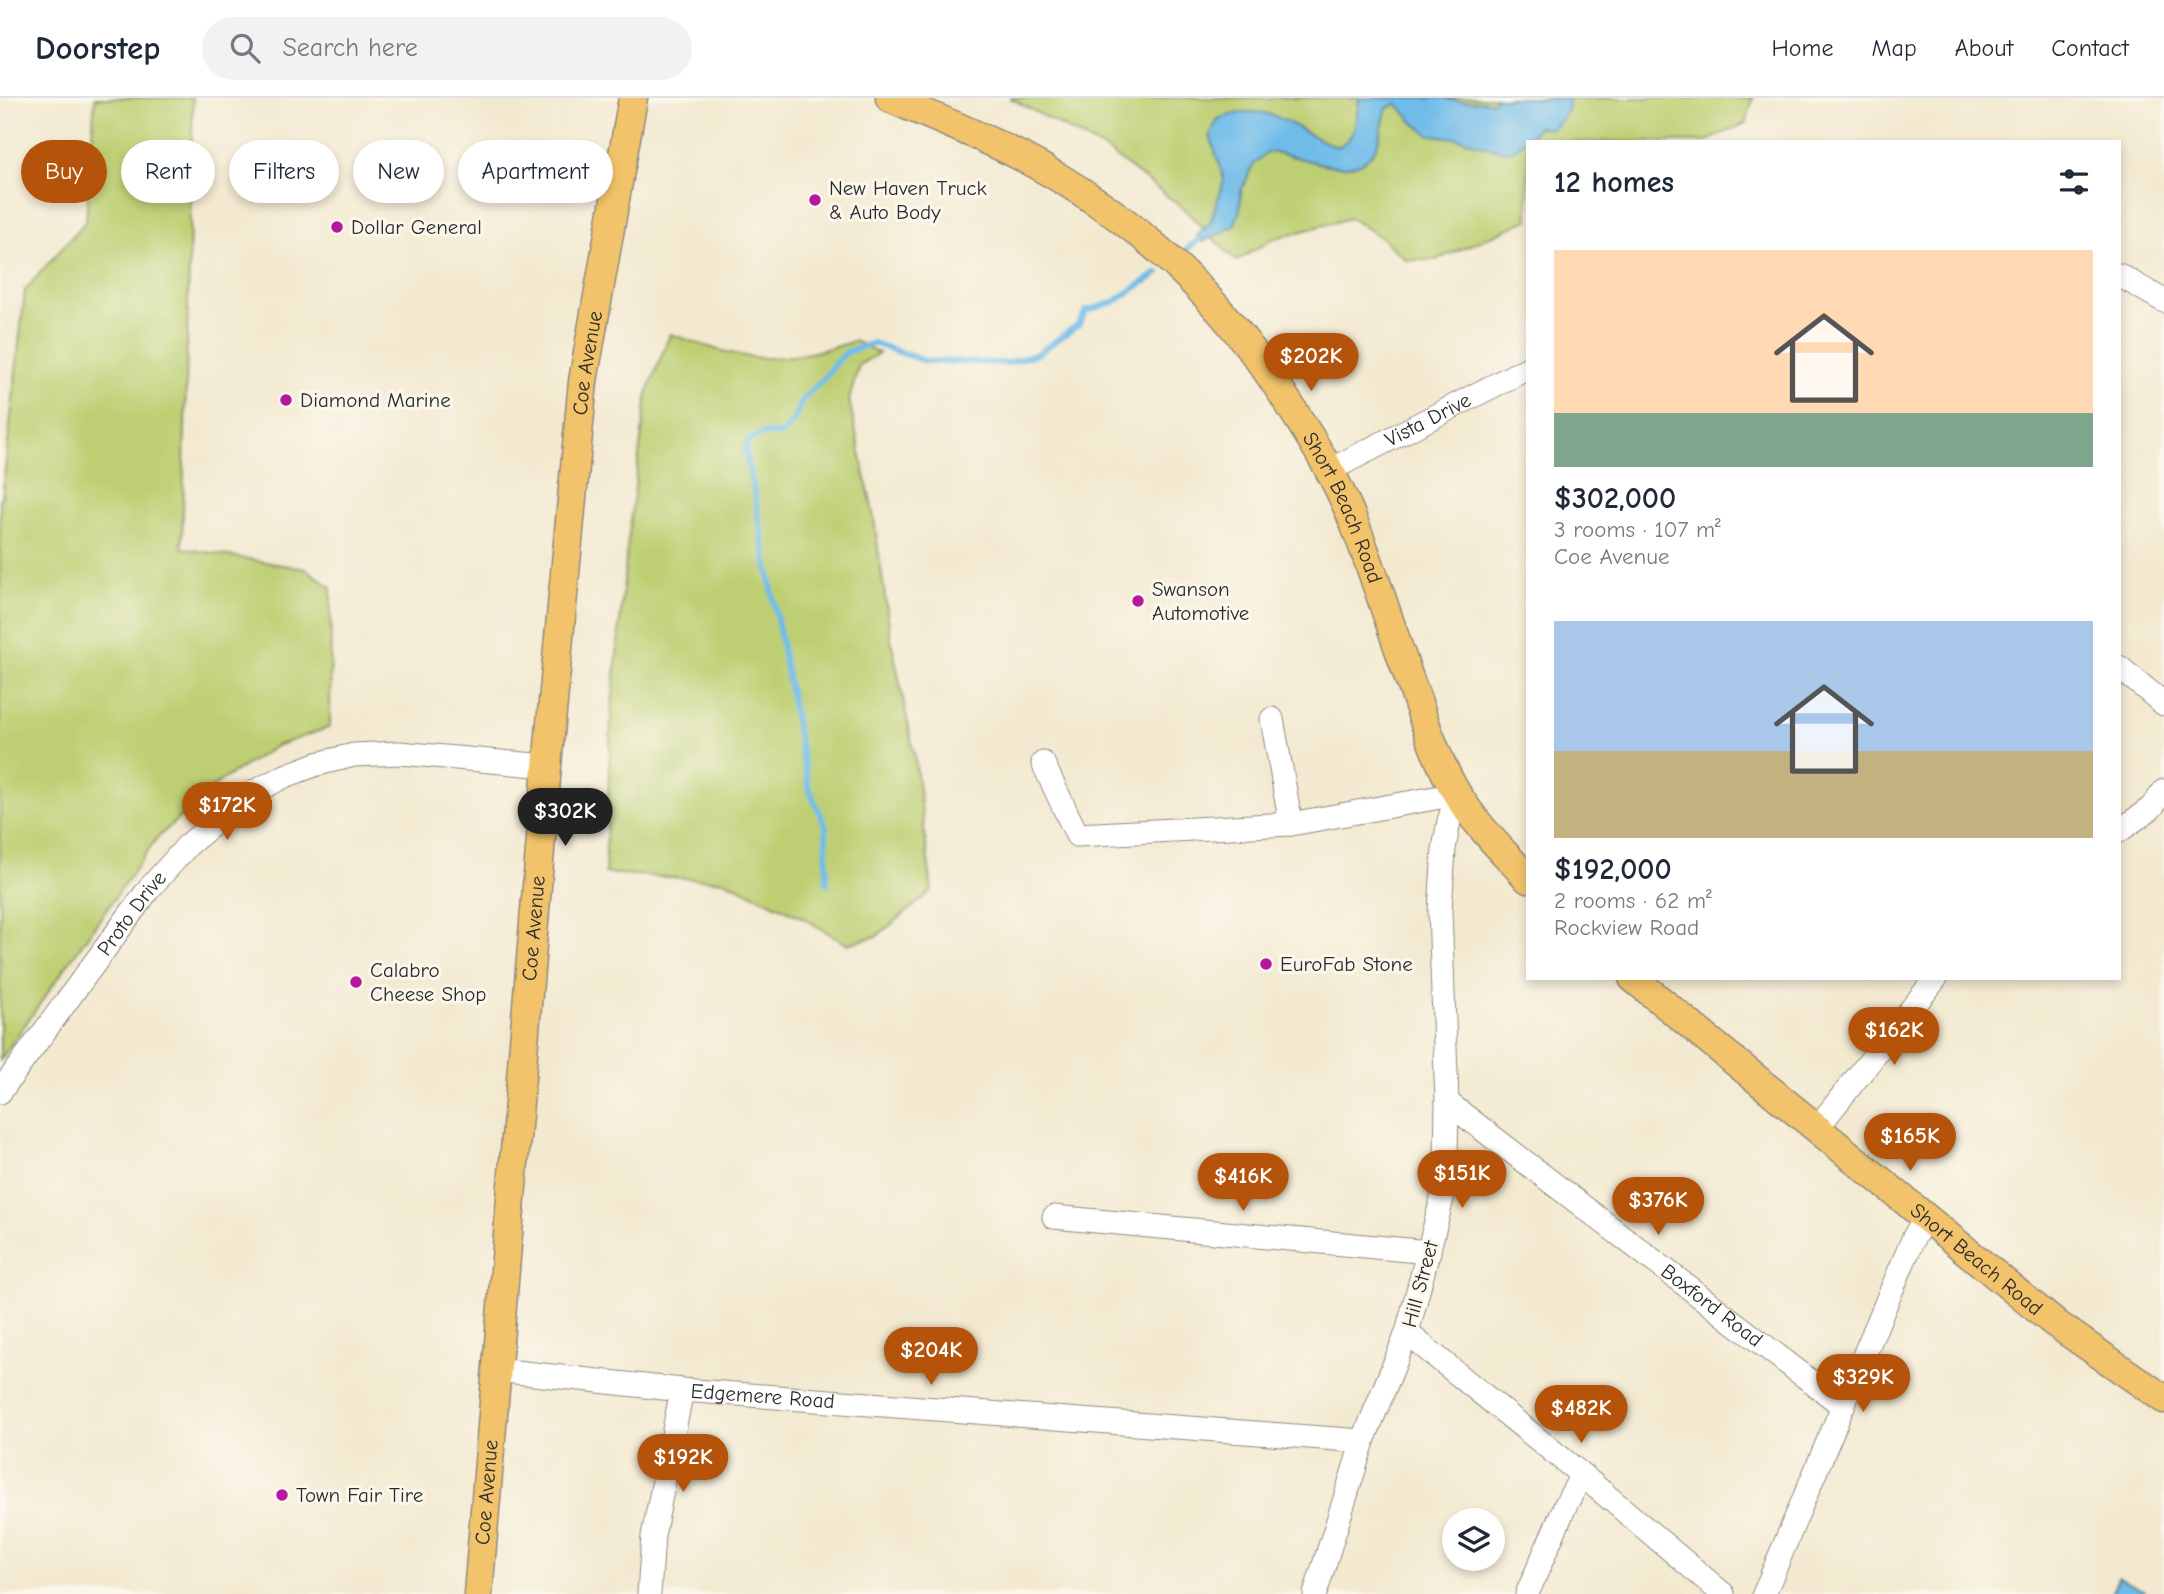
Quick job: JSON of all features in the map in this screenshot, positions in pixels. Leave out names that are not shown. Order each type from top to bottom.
[{"type":"main road","name":"Coe Avenue","points":[[478,1594],[547,765],[583,381],[633,98]]},
{"type":"main road","name":"Short Beach Road","points":[[890,98],[1018,155],[1068,183],[1138,231],[1176,263],[1233,326],[1274,381],[1330,470],[1356,528],[1431,741],[1457,794],[1526,878]]},
{"type":"main road","name":"Short Beach Road","points":[[1635,980],[2052,1321],[2164,1399]]},
{"type":"street","points":[[2121,276],[2164,301]]},
{"type":"street","name":"Vista Drive","points":[[1330,470],[1526,369]]},
{"type":"street","points":[[2121,669],[2164,704]]},
{"type":"street","points":[[1272,719],[1291,824]]},
{"type":"street","name":"Proto Drive","points":[[0,1091],[148,890],[188,845],[248,795],[285,776],[317,764],[354,755],[400,753],[547,765]]},
{"type":"street","points":[[1043,763],[1077,835],[1291,824],[1457,794]]},
{"type":"street","points":[[2121,830],[2151,808],[2164,790]]},
{"type":"street","name":"Hill Street","points":[[1315,1594],[1363,1441],[1407,1333],[1442,1199],[1447,1102],[1440,910],[1444,849],[1457,794]]},
{"type":"street","points":[[1817,1128],[1934,980]]},
{"type":"street","name":"Boxford Road","points":[[1447,1102],[1843,1406]]},
{"type":"street","points":[[1054,1217],[1429,1252]]},
{"type":"street","points":[[1764,1594],[1913,1238],[1926,1217]]},
{"type":"street","points":[[1407,1333],[1723,1594]]},
{"type":"street","name":"Edgemere Road","points":[[496,1370],[682,1390],[1363,1441]]},
{"type":"street","points":[[649,1594],[653,1536],[682,1390]]},
{"type":"street","points":[[1527,1594],[1566,1504],[1582,1475]]},
{"type":"green space","points":[[95,98],[193,98],[192,140],[121,140],[121,203],[190,203],[182,548],[306,569],[331,587],[330,727],[276,746],[219,782],[157,838],[0,1060],[0,499],[25,290],[86,221],[87,203],[107,203],[107,140],[92,140]]},
{"type":"green space","points":[[1010,98],[1753,98],[1746,123],[1708,140],[1526,140],[1526,221],[1436,260],[1406,260],[1382,238],[1350,218],[1273,239],[1236,261],[1183,208],[1108,151]]},
{"type":"green space","points":[[670,334],[719,350],[757,358],[803,354],[855,341],[879,353],[859,365],[849,400],[873,513],[891,639],[915,758],[932,891],[877,936],[847,944],[803,918],[726,881],[605,873],[611,718],[627,548],[647,394]]},
{"type":"water","points":[[1359,98],[1445,98],[1494,102],[1496,98],[1569,98],[1566,112],[1559,122],[1551,129],[1539,127],[1514,150],[1502,151],[1458,138],[1430,135],[1414,123],[1397,104],[1387,108],[1377,145],[1368,158],[1357,164],[1328,165],[1267,152],[1253,165],[1241,191],[1240,210],[1234,226],[1203,242],[1197,235],[1210,223],[1224,180],[1210,135],[1218,119],[1237,113],[1267,114],[1337,147],[1352,133]]},
{"type":"water","points":[[2118,1578],[2144,1590],[2145,1594],[2111,1594]]},
{"type":"waterway","points":[[1186,250],[1204,235]]},
{"type":"waterway","points":[[827,883],[826,827],[809,789],[798,736],[745,451],[748,441],[761,434],[783,434],[794,420],[802,400],[847,352],[873,343],[925,361],[1007,363],[1037,354],[1078,325],[1086,311],[1114,302],[1158,273]]},
{"type":"place","name":"New Haven Truck & Auto Body","points":[[815,200]]},
{"type":"place","name":"Dollar General","points":[[337,227]]},
{"type":"place","name":"Diamond Marine","points":[[286,400]]},
{"type":"place","name":"Swanson Automotive","points":[[1138,601]]},
{"type":"place","name":"EuroFab Stone","points":[[1266,964]]},
{"type":"place","name":"Calabro Cheese Shop","points":[[356,982]]},
{"type":"place","name":"Town Fair Tire","points":[[282,1495]]}]
